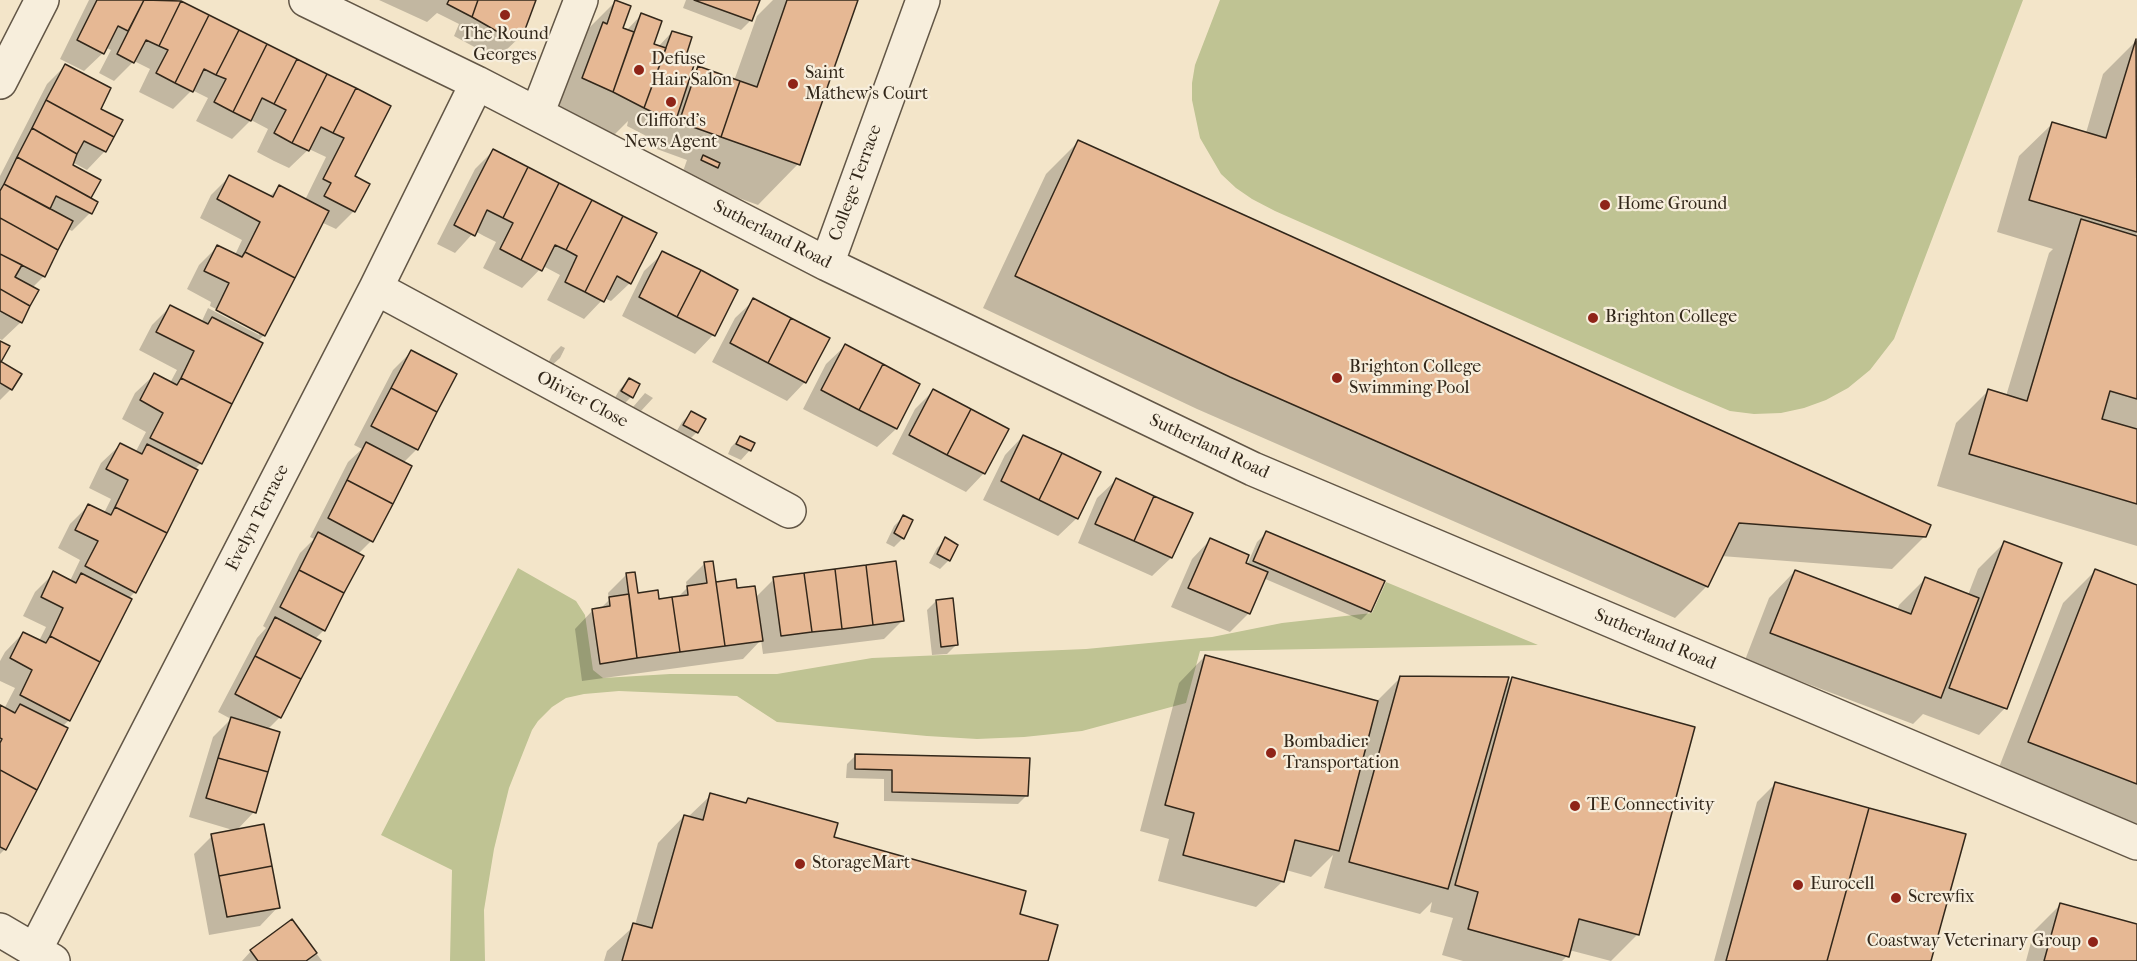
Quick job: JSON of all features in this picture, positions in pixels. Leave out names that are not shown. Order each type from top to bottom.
[{"type":"street","points":[[0,82],[42,0]]},
{"type":"street","points":[[537,114],[581,0]]},
{"type":"street","name":"College Terrace","points":[[827,264],[923,0]]},
{"type":"street","name":"Sutherland Road","points":[[320,3],[827,264],[1253,469],[2137,843]]},
{"type":"street","name":"Evelyn Terrace","points":[[45,957],[477,83]]},
{"type":"street","name":"Olivier Close","points":[[376,288],[789,511]]},
{"type":"street","points":[[0,930],[45,957]]},
{"type":"green space","name":"Home Ground","points":[[1220,0],[2023,0],[1894,339],[1870,370],[1848,388],[1826,400],[1781,413],[1754,414],[1730,411],[1678,389],[1275,211],[1236,188],[1221,174],[1200,138],[1192,100],[1195,65]]},
{"type":"green space","points":[[518,568],[576,601],[585,615],[593,670],[603,678],[670,674],[777,674],[872,658],[1086,649],[1212,637],[1282,623],[1372,613],[1386,582],[1538,645],[1200,651],[1186,703],[1082,731],[1024,737],[977,739],[927,736],[777,722],[737,696],[619,691],[566,698],[552,707],[532,730],[509,788],[494,849],[484,910],[485,961],[450,961],[452,870],[381,835]]},
{"type":"building","points":[[97,0],[144,0],[128,31],[118,26],[104,54],[77,40]]},
{"type":"building","points":[[144,0],[181,1],[159,46],[146,40],[134,63],[117,54]]},
{"type":"building","points":[[449,0],[478,0],[472,17],[447,4]]},
{"type":"building","points":[[478,0],[536,0],[523,35],[512,40],[472,17]]},
{"type":"building","points":[[615,0],[631,6],[623,28],[634,32],[613,92],[582,78],[603,22],[607,24]]},
{"type":"building","points":[[694,0],[760,0],[752,21]]},
{"type":"building","name":"Saint Mathew's Court","points":[[787,0],[858,0],[800,165],[721,137],[740,81],[757,87]]},
{"type":"building","points":[[181,1],[209,15],[175,83],[156,73],[168,50],[159,46]]},
{"type":"building","name":"Defuse Hair Salon","points":[[641,13],[662,21],[654,44],[666,48],[644,108],[613,92]]},
{"type":"building","points":[[209,15],[239,30],[216,75],[204,69],[193,92],[175,83]]},
{"type":"building","points":[[239,30],[267,44],[233,112],[214,102],[226,79],[216,75]]},
{"type":"building","points":[[672,31],[692,37],[685,59],[695,62],[675,123],[644,108]]},
{"type":"building","points":[[2136,39],[2137,232],[2029,200],[2052,122],[2106,138]]},
{"type":"building","points":[[267,44],[297,59],[274,104],[262,98],[251,121],[233,112]]},
{"type":"building","points":[[297,59],[327,74],[292,143],[274,133],[286,110],[274,104]]},
{"type":"building","points":[[65,64],[111,88],[101,109],[123,120],[114,137],[46,100]]},
{"type":"building","points":[[698,66],[740,81],[721,137],[679,122]]},
{"type":"building","points":[[327,74],[356,88],[333,133],[321,127],[309,151],[292,143]]},
{"type":"building","points":[[356,88],[391,106],[355,176],[370,184],[355,212],[324,196],[331,183],[323,179],[344,138],[333,133]]},
{"type":"building","points":[[46,100],[114,137],[106,152],[84,141],[77,154],[32,128]]},
{"type":"building","points":[[32,128],[77,154],[73,165],[101,180],[91,198],[17,157]]},
{"type":"building","points":[[1078,140],[1931,525],[1926,537],[1739,523],[1708,587],[1230,377],[1015,276]]},
{"type":"building","points":[[493,149],[528,167],[503,218],[487,210],[475,236],[454,225]]},
{"type":"building","points":[[703,155],[720,163],[718,168],[701,160]]},
{"type":"building","points":[[17,157],[98,202],[92,214],[56,196],[50,209],[4,184]]},
{"type":"building","points":[[528,167],[559,183],[521,260],[500,249],[513,223],[503,218]]},
{"type":"building","points":[[229,175],[273,197],[279,185],[329,211],[295,278],[245,252],[260,222],[217,199]]},
{"type":"building","points":[[559,183],[592,200],[566,250],[555,245],[542,271],[521,260]]},
{"type":"building","points":[[4,184],[73,221],[58,250],[0,218],[0,191]]},
{"type":"building","points":[[592,200],[623,216],[585,292],[565,282],[577,256],[566,250]]},
{"type":"building","points":[[623,216],[657,233],[631,284],[617,276],[604,302],[585,292]]},
{"type":"building","points":[[0,218],[58,250],[45,277],[0,254]]},
{"type":"building","points":[[2081,219],[2137,236],[2137,399],[2110,391],[2102,419],[2137,429],[2137,504],[1969,454],[1988,389],[2027,401]]},
{"type":"building","points":[[217,245],[242,257],[245,252],[295,278],[265,336],[216,310],[229,283],[204,271]]},
{"type":"building","points":[[662,251],[701,270],[677,317],[639,297]]},
{"type":"building","points":[[0,254],[22,265],[15,277],[39,290],[30,306],[0,289]]},
{"type":"building","points":[[701,270],[738,290],[715,336],[677,317]]},
{"type":"building","points":[[0,289],[30,306],[22,323],[0,311]]},
{"type":"building","points":[[753,298],[791,318],[768,363],[730,343]]},
{"type":"building","points":[[170,305],[208,324],[212,317],[263,343],[232,404],[181,378],[194,351],[156,332]]},
{"type":"building","points":[[791,318],[830,338],[806,383],[768,363]]},
{"type":"building","points":[[0,341],[10,346],[1,362],[0,361]]},
{"type":"building","points":[[845,344],[883,364],[859,410],[821,390]]},
{"type":"building","points":[[411,350],[457,374],[437,412],[391,388]]},
{"type":"building","points":[[0,361],[22,374],[12,390],[0,383]]},
{"type":"building","points":[[883,364],[920,384],[897,429],[859,410]]},
{"type":"building","points":[[154,373],[177,385],[181,378],[232,404],[202,464],[150,438],[163,413],[140,400]]},
{"type":"building","points":[[629,378],[640,384],[633,398],[621,391]]},
{"type":"building","points":[[391,388],[437,412],[418,450],[371,426]]},
{"type":"building","points":[[933,389],[971,409],[947,455],[909,435]]},
{"type":"building","points":[[971,409],[1009,429],[985,474],[947,455]]},
{"type":"building","points":[[691,411],[706,419],[698,433],[683,425]]},
{"type":"building","points":[[1023,435],[1062,453],[1039,500],[1001,481]]},
{"type":"building","points":[[740,436],[755,443],[751,451],[736,444]]},
{"type":"building","points":[[366,442],[412,466],[393,504],[347,480]]},
{"type":"building","points":[[120,443],[142,454],[147,444],[198,470],[167,533],[115,507],[128,480],[106,469]]},
{"type":"building","points":[[1062,453],[1101,472],[1078,519],[1039,500]]},
{"type":"building","points":[[1116,478],[1154,496],[1134,541],[1095,524]]},
{"type":"building","points":[[347,480],[393,504],[373,542],[328,518]]},
{"type":"building","points":[[1154,496],[1193,513],[1172,558],[1134,541]]},
{"type":"building","points":[[88,504],[111,515],[115,507],[167,533],[136,593],[85,566],[98,541],[75,530]]},
{"type":"building","points":[[903,515],[913,520],[904,539],[894,533]]},
{"type":"building","points":[[1266,531],[1385,581],[1371,612],[1253,561]]},
{"type":"building","points":[[318,532],[364,556],[344,593],[299,570]]},
{"type":"building","points":[[945,537],[958,545],[950,561],[937,554]]},
{"type":"building","points":[[1210,538],[1249,555],[1246,563],[1268,572],[1250,614],[1188,588]]},
{"type":"building","points":[[2004,541],[2062,563],[2007,709],[1949,688]]},
{"type":"building","points":[[713,561],[725,646],[680,652],[672,597],[688,595],[687,586],[707,583],[704,562]]},
{"type":"building","points":[[896,561],[904,621],[873,625],[866,565]]},
{"type":"building","points":[[866,565],[873,625],[842,629],[835,569]]},
{"type":"building","points":[[835,569],[842,629],[812,632],[804,573]]},
{"type":"building","points":[[2095,569],[2137,585],[2137,784],[2028,742]]},
{"type":"building","points":[[299,570],[344,593],[325,631],[280,607]]},
{"type":"building","points":[[1795,570],[1911,614],[1925,577],[1979,598],[1941,698],[1770,633]]},
{"type":"building","points":[[53,571],[76,583],[81,573],[132,599],[100,662],[50,636],[63,608],[41,597]]},
{"type":"building","points":[[635,572],[638,593],[658,590],[659,599],[672,597],[680,652],[637,658],[626,573]]},
{"type":"building","points":[[804,573],[812,632],[781,636],[773,577]]},
{"type":"building","points":[[736,579],[737,588],[755,586],[763,641],[725,646],[716,582]]},
{"type":"building","points":[[629,594],[637,658],[600,664],[592,609],[610,606],[609,597]]},
{"type":"building","points":[[953,598],[958,645],[941,647],[936,600]]},
{"type":"building","points":[[275,617],[321,641],[301,679],[255,656]]},
{"type":"building","points":[[23,632],[46,643],[50,636],[100,662],[70,721],[20,695],[32,670],[10,658]]},
{"type":"building","name":"Bombadier Transportation","points":[[1205,655],[1378,701],[1339,851],[1295,840],[1284,882],[1183,855],[1194,813],[1165,805]]},
{"type":"building","points":[[255,656],[301,679],[281,718],[235,694]]},
{"type":"building","points":[[1400,676],[1509,677],[1448,889],[1349,862]]},
{"type":"building","name":"TE Connectivity","points":[[1512,677],[1695,727],[1639,935],[1579,919],[1569,957],[1468,929],[1478,892],[1455,885]]},
{"type":"building","points":[[20,704],[68,728],[37,790],[0,770],[2,739],[0,738],[0,705],[15,713]]},
{"type":"building","points":[[231,717],[280,732],[268,772],[218,758]]},
{"type":"building","points":[[855,754],[1030,758],[1028,796],[892,792],[892,770],[855,769]]},
{"type":"building","points":[[218,758],[268,772],[256,813],[206,798]]},
{"type":"building","points":[[0,770],[37,790],[6,850],[0,847]]},
{"type":"building","name":"Eurocell","points":[[1775,782],[1869,808],[1827,961],[1726,961]]},
{"type":"building","name":"StorageMart","points":[[710,793],[746,803],[748,798],[838,823],[834,837],[1026,891],[1020,914],[1058,925],[1048,961],[622,961],[633,923],[652,928],[684,815],[703,820]]},
{"type":"building","name":"Screwfix","points":[[1869,808],[1966,834],[1931,961],[1827,961]]},
{"type":"building","points":[[264,824],[272,866],[219,876],[211,834]]},
{"type":"building","points":[[272,866],[280,908],[227,917],[219,876]]},
{"type":"building","name":"Coastway Veterinary Group","points":[[2060,903],[2137,924],[2137,961],[2044,961]]},
{"type":"building","points":[[292,919],[317,953],[306,961],[258,961],[250,950]]},
{"type":"place","name":"The Round Georges","points":[[505,15]]},
{"type":"place","name":"Defuse Hair Salon","points":[[639,70]]},
{"type":"place","name":"Saint Mathew's Court","points":[[793,84]]},
{"type":"place","name":"Clifford's News Agent","points":[[671,102]]},
{"type":"place","name":"Home Ground","points":[[1605,205]]},
{"type":"place","name":"Brighton College","points":[[1593,318]]},
{"type":"place","name":"Brighton College Swimming Pool","points":[[1337,378]]},
{"type":"place","name":"Bombadier Transportation","points":[[1271,753]]},
{"type":"place","name":"TE Connectivity","points":[[1575,806]]},
{"type":"place","name":"StorageMart","points":[[800,864]]},
{"type":"place","name":"Eurocell","points":[[1798,885]]},
{"type":"place","name":"Screwfix","points":[[1896,898]]},
{"type":"place","name":"Coastway Veterinary Group","points":[[2093,942]]}]
